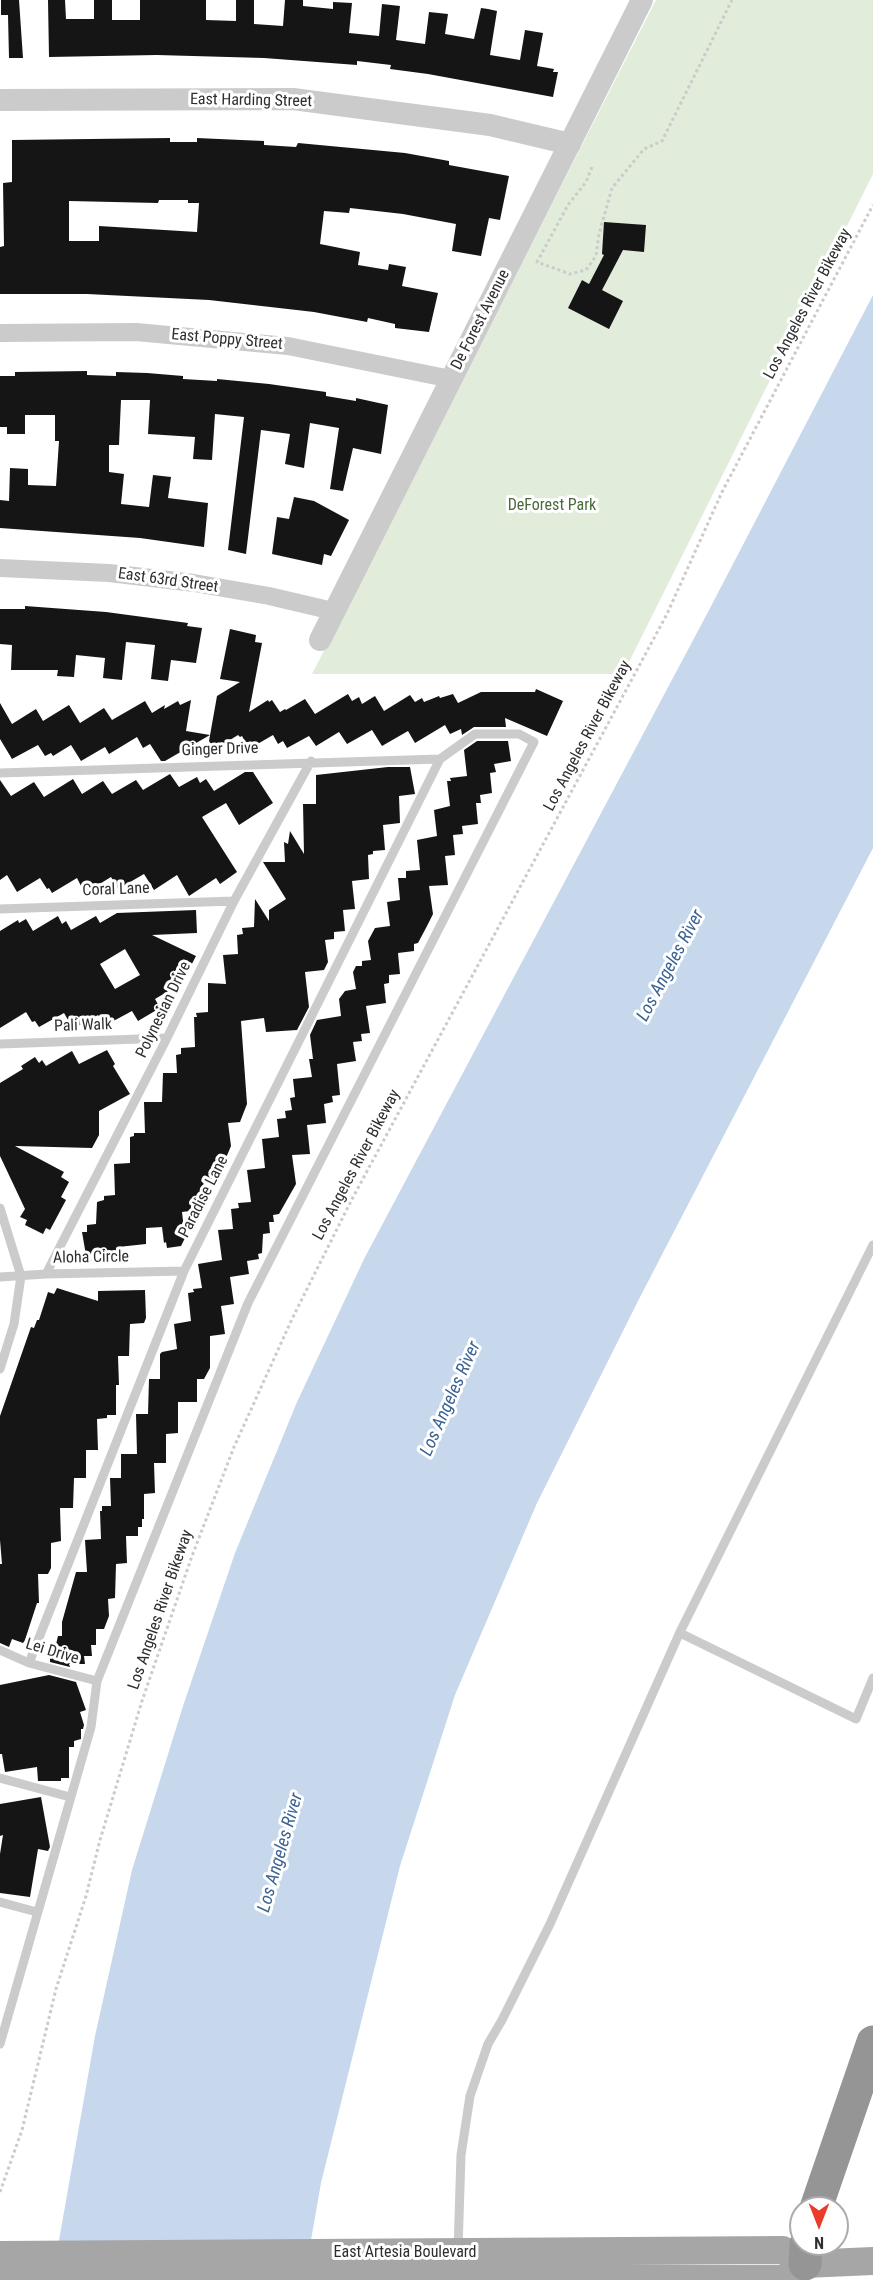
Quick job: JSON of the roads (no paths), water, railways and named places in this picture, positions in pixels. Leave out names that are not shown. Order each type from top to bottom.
[{"type":"highway","points":[[820,2196],[873,2042]]},
{"type":"main road","name":"East Artesia Boulevard","points":[[0,2279],[432,2272],[458,2253],[789,2251]]},
{"type":"main road","name":"East Artesia Boulevard","points":[[0,2255],[432,2272],[685,2279],[784,2279],[803,2256]]},
{"type":"main road","name":"East Artesia Boulevard","points":[[824,2256],[873,2261]]},
{"type":"street","name":"De Forest Avenue","points":[[320,640],[642,0]]},
{"type":"street","name":"East Harding Street","points":[[0,100],[293,99],[490,125],[570,144]]},
{"type":"street","name":"East Poppy Street","points":[[0,333],[136,332],[277,345],[451,379]]},
{"type":"street","name":"East 63rd Street","points":[[0,568],[109,573],[194,583],[269,596],[333,611]]},
{"type":"lane","points":[[0,2044],[91,1727],[97,1681],[248,1303],[534,742],[519,734],[475,734],[440,759]]},
{"type":"lane","name":"Ginger Drive","points":[[0,773],[311,761],[440,759]]},
{"type":"lane","name":"Paradise Lane","points":[[29,1663],[184,1271],[440,759]]},
{"type":"lane","name":"Polynesian Drive","points":[[46,1274],[167,1038],[234,901],[311,761]]},
{"type":"lane","name":"Coral Lane","points":[[0,909],[234,901]]},
{"type":"lane","name":"Pali Walk","points":[[0,1044],[167,1038]]},
{"type":"lane","points":[[0,1208],[21,1276],[14,1324],[0,1369]]},
{"type":"lane","points":[[458,2253],[461,2155],[470,2096],[488,2044],[550,1924],[680,1633],[873,1245]]},
{"type":"lane","name":"Aloha Circle","points":[[0,1276],[184,1271]]},
{"type":"lane","points":[[680,1633],[856,1719],[873,1678]]},
{"type":"lane","name":"Lei Drive","points":[[0,1650],[29,1663],[97,1681]]},
{"type":"lane","points":[[0,1778],[70,1797]]},
{"type":"lane","points":[[0,1902],[37,1912]]},
{"type":"water","name":"Los Angeles River","points":[[873,295],[873,848],[638,1301],[537,1503],[455,1695],[400,1866],[321,2183],[304,2280],[52,2280],[95,2036],[132,1870],[183,1706],[235,1553],[297,1402],[365,1257],[708,612]]},
{"type":"park label","name":"DeForest Park","points":[[552,506]]}]
